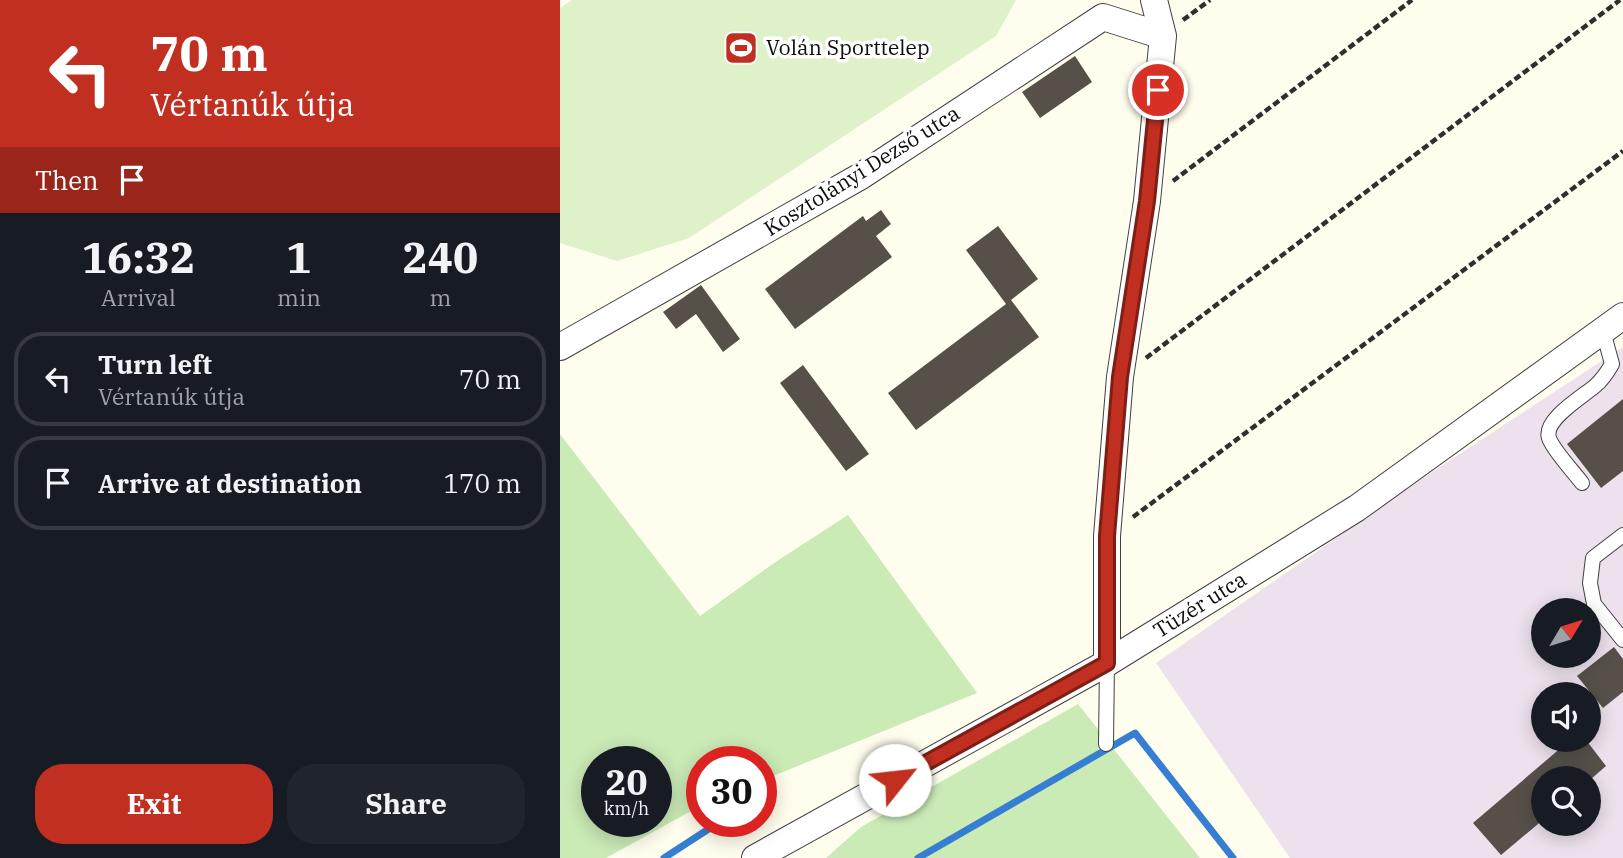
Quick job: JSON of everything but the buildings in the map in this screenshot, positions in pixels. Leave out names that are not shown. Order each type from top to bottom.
[{"type":"street","points":[[1107,663],[1107,536],[1120,377],[1147,201],[1163,36],[1154,0]]},
{"type":"street","name":"Kosztolányi Dezső utca","points":[[560,347],[860,176],[1103,17],[1163,36]]},
{"type":"street","name":"Tüzér utca","points":[[755,858],[1107,663],[1357,508],[1613,323]]},
{"type":"lane","points":[[1582,483],[1549,440],[1548,431],[1553,419],[1616,368],[1612,364],[1613,323]]},
{"type":"lane","points":[[1623,535],[1593,558],[1590,583],[1594,604],[1623,640]]},
{"type":"lane","points":[[1106,744],[1107,663]]},
{"type":"path","points":[[1163,36],[1210,0]]},
{"type":"path","points":[[1147,201],[1412,0]]},
{"type":"path","points":[[1120,377],[1620,0]]},
{"type":"path","points":[[1107,536],[1623,151]]},
{"type":"shaded area","points":[[1623,347],[1623,858],[1290,858],[1156,663],[1420,480]]},
{"type":"green space","points":[[572,0],[1016,0],[996,36],[689,238],[617,261],[560,243],[560,8]]},
{"type":"green space","points":[[560,434],[700,616],[848,515],[977,693],[777,774],[777,746],[686,746],[686,814],[672,822],[672,746],[581,746],[581,837],[644,837],[606,858],[560,858]]},
{"type":"green space","points":[[1078,704],[1200,858],[826,858],[861,827]]},
{"type":"waterway","points":[[918,858],[1135,733],[1233,858]]},
{"type":"waterway","points":[[664,858],[696,837]]},
{"type":"place","name":"Volán Sporttelep","points":[[741,48]]},
{"type":"route","points":[[895,780],[1107,663],[1107,536],[1120,377],[1147,201],[1158,90]]}]
